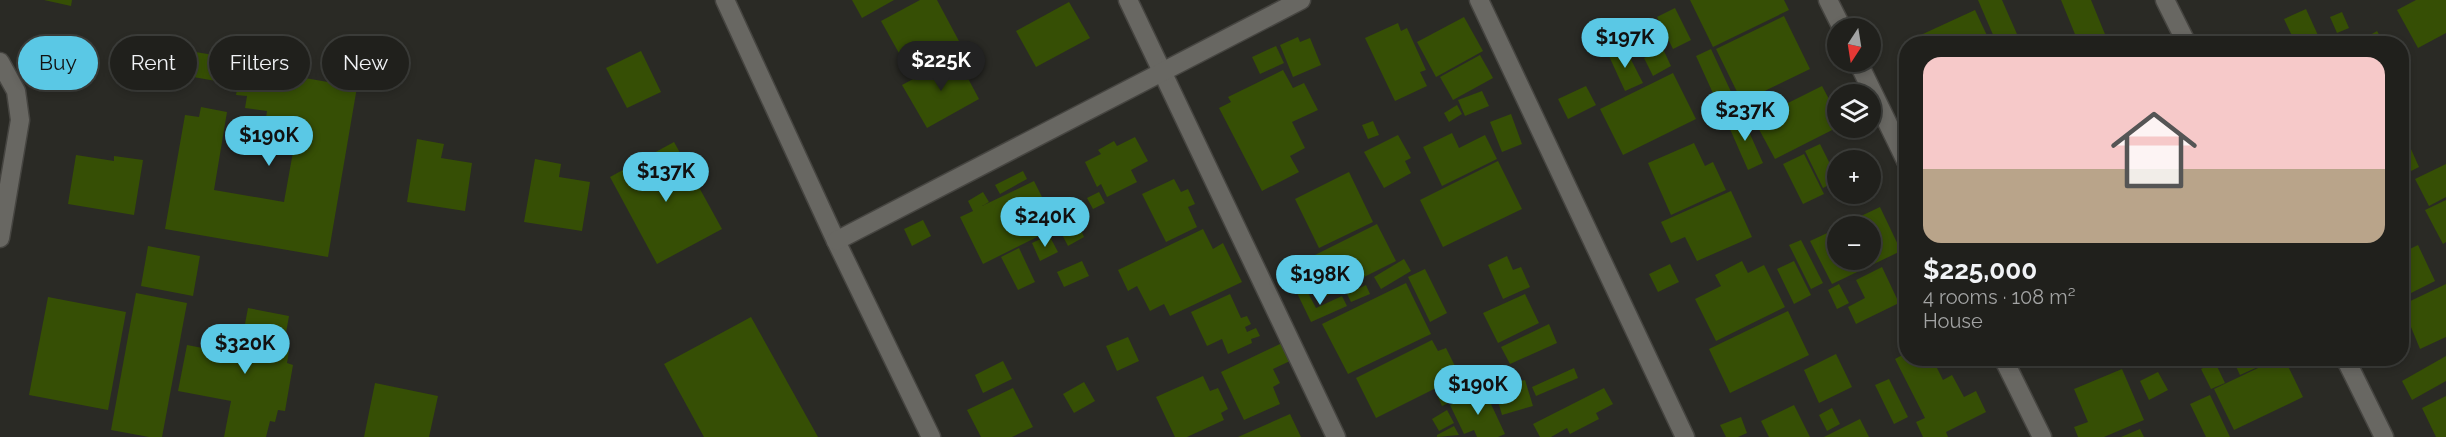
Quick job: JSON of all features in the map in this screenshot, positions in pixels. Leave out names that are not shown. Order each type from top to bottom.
[{"type":"street","points":[[725,0],[836,241],[931,437]]},
{"type":"street","points":[[1128,0],[1336,437]]},
{"type":"street","points":[[836,241],[1301,0]]},
{"type":"street","points":[[1479,0],[1685,437]]},
{"type":"street","points":[[1828,0],[1837,18]]},
{"type":"street","points":[[2165,0],[2183,36]]},
{"type":"street","points":[[0,62],[16,91],[20,120],[0,238]]},
{"type":"street","points":[[1863,72],[1899,147]]},
{"type":"street","points":[[2007,366],[2042,437]]},
{"type":"street","points":[[2349,366],[2384,437]]},
{"type":"building","points":[[44,0],[72,0],[71,6]]},
{"type":"building","points":[[852,0],[894,0],[862,18]]},
{"type":"building","points":[[920,0],[937,0],[960,43],[909,71],[881,21]]},
{"type":"building","points":[[1690,0],[1784,0],[1789,10],[1713,47]]},
{"type":"building","points":[[1978,0],[2002,0],[2018,36],[1994,36]]},
{"type":"building","points":[[2061,0],[2091,0],[2106,36],[2076,36]]},
{"type":"building","points":[[2416,0],[2446,0],[2446,33],[2418,48],[2397,10]]},
{"type":"building","points":[[1069,2],[1090,38],[1036,67],[1016,31]]},
{"type":"building","points":[[1675,8],[1691,40],[1673,49],[1657,17]]},
{"type":"building","points":[[2306,9],[2318,36],[2292,36],[2284,19]]},
{"type":"building","points":[[1975,10],[1987,36],[1919,36]]},
{"type":"building","points":[[2342,12],[2349,28],[2337,33],[2330,17]]},
{"type":"building","points":[[1784,16],[1810,69],[1742,102],[1716,49]]},
{"type":"building","points":[[1464,17],[1483,51],[1436,77],[1417,42]]},
{"type":"building","points":[[1398,23],[1401,31],[1407,28],[1426,70],[1420,72],[1427,86],[1395,101],[1365,38]]},
{"type":"building","points":[[2377,31],[2380,36],[2368,36]]},
{"type":"building","points":[[1298,37],[1300,42],[1310,38],[1321,65],[1293,77],[1280,45]]},
{"type":"building","points":[[1276,46],[1284,63],[1260,74],[1252,57]]},
{"type":"building","points":[[1624,46],[1643,83],[1625,91],[1608,54]]},
{"type":"building","points":[[1663,49],[1671,66],[1653,76],[1644,58]]},
{"type":"building","points":[[1711,49],[1733,96],[1717,102],[1696,56]]},
{"type":"building","points":[[641,51],[661,92],[627,108],[606,68]]},
{"type":"building","points":[[197,52],[209,54],[209,80],[197,78]]},
{"type":"building","points":[[1480,55],[1493,78],[1453,100],[1440,77]]},
{"type":"building","points":[[956,56],[979,99],[927,128],[902,85]]},
{"type":"building","points":[[1283,70],[1293,88],[1304,83],[1318,110],[1292,122],[1305,148],[1290,156],[1299,172],[1262,191],[1219,108],[1231,102],[1228,97]]},
{"type":"building","points":[[1673,73],[1696,119],[1623,155],[1600,109]]},
{"type":"building","points":[[310,79],[322,81],[322,90],[356,90],[328,257],[165,229],[185,115],[199,117],[201,107],[227,112],[214,190],[284,202],[298,124],[266,118],[267,111],[245,108],[247,96],[236,95],[237,90],[310,90]]},
{"type":"building","points":[[1586,86],[1596,105],[1568,119],[1558,99]]},
{"type":"building","points":[[1822,86],[1827,95],[1827,133],[1775,159],[1754,120]]},
{"type":"building","points":[[1482,91],[1489,106],[1465,116],[1458,100]]},
{"type":"building","points":[[1457,105],[1462,114],[1449,122],[1444,113]]},
{"type":"building","points":[[1511,114],[1522,144],[1502,152],[1490,122]]},
{"type":"building","points":[[1741,114],[1763,163],[1748,170],[1726,120]]},
{"type":"building","points":[[1373,121],[1379,135],[1368,139],[1362,125]]},
{"type":"building","points":[[1452,133],[1459,148],[1485,135],[1497,159],[1442,186],[1423,147]]},
{"type":"building","points":[[1398,135],[1411,158],[1405,161],[1411,173],[1384,188],[1364,152]]},
{"type":"building","points":[[1135,137],[1148,161],[1131,170],[1137,182],[1107,197],[1101,184],[1097,187],[1085,162],[1101,154],[1098,150],[1114,141],[1117,146]]},
{"type":"building","points":[[417,139],[444,144],[441,158],[472,163],[465,211],[407,202]]},
{"type":"building","points":[[674,142],[722,229],[657,264],[610,177]]},
{"type":"building","points":[[1694,143],[1705,166],[1713,162],[1726,190],[1671,215],[1648,163]]},
{"type":"building","points":[[1820,144],[1827,158],[1827,186],[1823,188],[1805,151]]},
{"type":"building","points":[[2409,145],[2419,167],[2409,172]]},
{"type":"building","points":[[1804,154],[1824,194],[1803,204],[1783,164]]},
{"type":"building","points":[[76,155],[114,161],[114,156],[143,160],[134,215],[68,204]]},
{"type":"building","points":[[535,159],[561,164],[559,177],[590,182],[582,231],[524,222]]},
{"type":"building","points":[[1498,161],[1522,209],[1443,247],[1420,200]]},
{"type":"building","points":[[2446,164],[2446,197],[2429,206],[2415,179]]},
{"type":"building","points":[[1023,171],[1027,179],[1000,194],[995,185]]},
{"type":"building","points":[[1349,172],[1373,222],[1319,248],[1295,199]]},
{"type":"building","points":[[1174,179],[1181,192],[1188,189],[1195,204],[1188,207],[1197,227],[1166,242],[1142,194]]},
{"type":"building","points":[[1034,181],[1057,227],[983,264],[960,217],[973,211],[968,201],[983,192],[989,202],[982,206]]},
{"type":"building","points":[[1731,191],[1752,237],[1697,261],[1685,237],[1671,243],[1661,222]]},
{"type":"building","points":[[1099,192],[1105,203],[1093,209],[1087,198]]},
{"type":"building","points":[[2446,200],[2446,242],[2443,244],[2425,210]]},
{"type":"building","points":[[1880,207],[1899,247],[1899,252],[1881,261],[1881,216],[1861,216]]},
{"type":"building","points":[[1076,219],[1084,237],[1068,246],[1058,227]]},
{"type":"building","points":[[923,220],[931,236],[912,246],[904,229]]},
{"type":"building","points":[[1377,224],[1396,261],[1324,297],[1305,260]]},
{"type":"building","points":[[1203,229],[1213,249],[1223,243],[1242,282],[1170,316],[1164,304],[1150,311],[1137,286],[1128,291],[1118,270]]},
{"type":"building","points":[[1827,233],[1827,270],[1861,270],[1832,284],[1810,241]]},
{"type":"building","points":[[1049,235],[1058,252],[1040,261],[1032,243]]},
{"type":"building","points":[[1801,240],[1823,283],[1811,289],[1789,245]]},
{"type":"building","points":[[2418,245],[2435,281],[2409,294],[2409,250]]},
{"type":"building","points":[[148,246],[200,256],[193,296],[141,286]]},
{"type":"building","points":[[1019,248],[1035,282],[1018,290],[1001,257]]},
{"type":"building","points":[[1507,256],[1513,270],[1521,267],[1530,287],[1503,299],[1488,265]]},
{"type":"building","points":[[1404,259],[1411,271],[1381,289],[1374,277]]},
{"type":"building","points":[[1082,261],[1089,276],[1064,287],[1057,272]]},
{"type":"building","points":[[1742,261],[1748,273],[1764,265],[1785,307],[1716,341],[1695,299],[1721,286],[1715,275]]},
{"type":"building","points":[[1794,261],[1811,295],[1794,304],[1777,269]]},
{"type":"building","points":[[1670,264],[1679,282],[1658,292],[1649,274]]},
{"type":"building","points":[[1881,268],[1899,303],[1856,324],[1848,307],[1865,298],[1856,280],[1876,270],[1881,270]]},
{"type":"building","points":[[1425,269],[1447,313],[1430,322],[1408,277]]},
{"type":"building","points":[[1406,283],[1431,334],[1348,374],[1322,324]]},
{"type":"building","points":[[1839,284],[1849,303],[1837,309],[1828,290]]},
{"type":"building","points":[[2446,284],[2446,337],[2420,349],[2409,322],[2409,302]]},
{"type":"building","points":[[1366,285],[1370,294],[1351,302],[1347,294]]},
{"type":"building","points":[[1306,289],[1316,308],[1342,296],[1347,306],[1311,322],[1297,293]]},
{"type":"building","points":[[136,293],[187,303],[162,437],[111,430]]},
{"type":"building","points":[[1230,294],[1241,318],[1247,316],[1251,324],[1245,327],[1247,332],[1256,328],[1260,336],[1251,339],[1252,343],[1228,354],[1222,339],[1207,346],[1191,312]]},
{"type":"building","points":[[1525,294],[1539,323],[1498,343],[1483,313]]},
{"type":"building","points":[[48,297],[126,312],[108,410],[29,395]]},
{"type":"building","points":[[248,308],[289,316],[283,350],[289,351],[287,363],[293,365],[285,411],[278,410],[275,422],[270,421],[266,437],[224,437],[231,401],[178,391],[187,345],[239,355]]},
{"type":"building","points":[[1788,311],[1809,355],[1730,393],[1709,349]]},
{"type":"building","points":[[751,317],[818,437],[704,437],[664,364]]},
{"type":"building","points":[[1549,324],[1557,343],[1510,364],[1501,347]]},
{"type":"building","points":[[1128,337],[1139,361],[1117,371],[1106,346]]},
{"type":"building","points":[[1432,340],[1438,351],[1446,348],[1460,376],[1376,418],[1356,378]]},
{"type":"building","points":[[1282,343],[1290,361],[1273,369],[1280,383],[1273,387],[1280,404],[1244,420],[1221,372]]},
{"type":"building","points":[[1836,354],[1852,387],[1819,403],[1804,370]]},
{"type":"building","points":[[2446,356],[2446,381],[2412,400],[2402,381]]},
{"type":"building","points":[[1899,357],[1899,366],[1936,366],[1943,380],[1952,375],[1964,397],[1976,391],[1986,412],[1946,432],[1948,437],[1923,437],[1916,422],[1925,418],[1895,359]]},
{"type":"building","points":[[1003,361],[1012,379],[983,393],[975,375]]},
{"type":"building","points":[[2207,366],[2217,366],[2225,383],[2211,389],[2201,369]]},
{"type":"building","points":[[2236,366],[2260,366],[2240,375]]},
{"type":"building","points":[[2262,366],[2288,366],[2303,397],[2234,430],[2214,389]]},
{"type":"building","points":[[1574,368],[1578,378],[1536,396],[1532,387]]},
{"type":"building","points":[[2122,369],[2144,420],[2104,437],[2078,437],[2074,427],[2088,422],[2074,389]]},
{"type":"building","points":[[1476,372],[1483,387],[1442,406],[1435,390]]},
{"type":"building","points":[[2158,372],[2168,390],[2149,400],[2140,381]]},
{"type":"building","points":[[1203,376],[1210,391],[1218,388],[1228,409],[1221,413],[1224,420],[1187,437],[1175,437],[1156,397]]},
{"type":"building","points":[[1889,379],[1908,417],[1894,424],[1875,385]]},
{"type":"building","points":[[1525,380],[1533,406],[1502,415],[1494,388]]},
{"type":"building","points":[[1084,382],[1095,401],[1074,413],[1063,394]]},
{"type":"building","points":[[375,383],[438,396],[429,437],[364,437]]},
{"type":"building","points":[[1013,388],[1033,427],[1012,437],[981,437],[967,410]]},
{"type":"building","points":[[1604,388],[1613,404],[1596,413],[1599,419],[1570,434],[1567,428],[1551,437],[1540,437],[1533,424]]},
{"type":"building","points":[[1484,389],[1505,434],[1498,437],[1477,437],[1474,430],[1464,434],[1450,405]]},
{"type":"building","points":[[2210,395],[2230,437],[2206,437],[2190,404]]},
{"type":"building","points":[[2446,396],[2446,437],[2436,437],[2422,408]]},
{"type":"building","points":[[1794,405],[1810,437],[1769,437],[1761,421]]},
{"type":"building","points":[[1832,408],[1840,424],[1827,431],[1819,415]]},
{"type":"building","points":[[1447,410],[1454,423],[1439,431],[1432,419]]},
{"type":"building","points":[[1290,414],[1301,437],[1238,437]]},
{"type":"building","points":[[1741,417],[1747,433],[1738,437],[1726,437],[1720,425]]},
{"type":"building","points":[[1860,419],[1869,437],[1824,437]]},
{"type":"building","points":[[1454,426],[1459,435],[1437,437],[1437,435]]},
{"type":"building","points":[[2140,429],[2144,437],[2121,437]]}]
